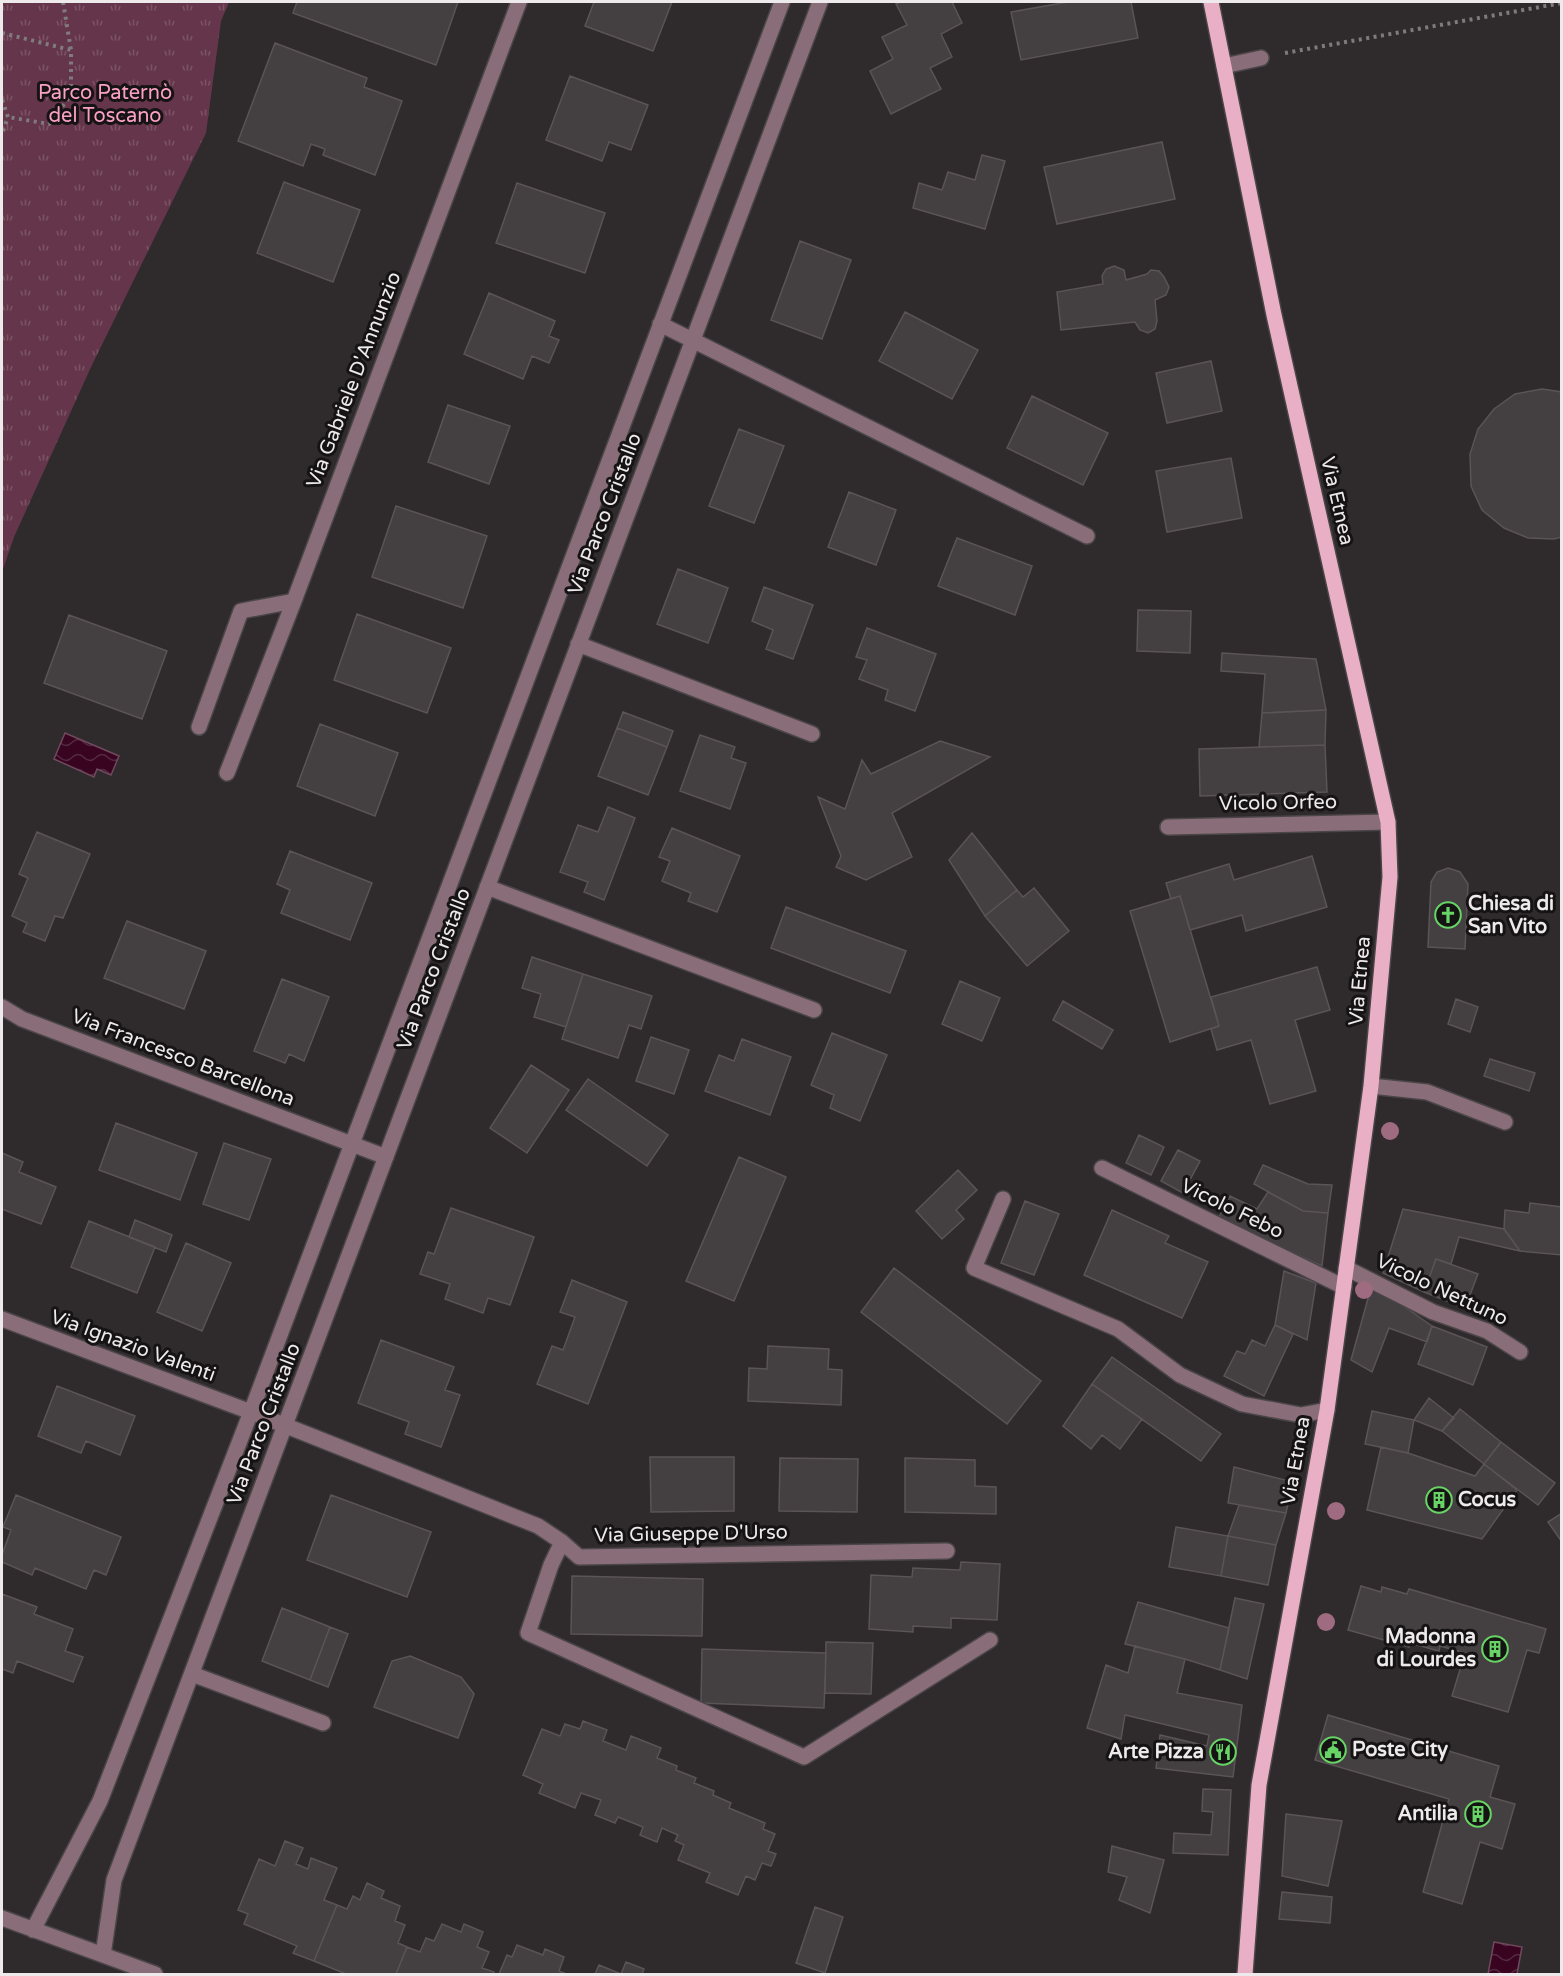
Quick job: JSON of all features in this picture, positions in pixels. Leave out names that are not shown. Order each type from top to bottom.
[{"type":"main road","name":"Via Etnea","points":[[1211,2],[1274,315],[1388,822],[1390,877],[1371,1086],[1327,1410],[1259,1785],[1245,1974]]},
{"type":"street","name":"Via Gabriele D'Annunzio","points":[[227,773],[519,2]]},
{"type":"street","name":"Via Parco Cristallo","points":[[33,1930],[100,1801],[251,1412],[782,2]]},
{"type":"street","name":"Via Parco Cristallo","points":[[103,1955],[114,1880],[820,2]]},
{"type":"street","points":[[1224,66],[1261,58]]},
{"type":"street","points":[[660,324],[1087,536]]},
{"type":"street","points":[[199,727],[241,611],[294,601]]},
{"type":"street","points":[[578,644],[812,734]]},
{"type":"street","name":"Vicolo Orfeo","points":[[1168,826],[1388,822]]},
{"type":"street","points":[[487,887],[814,1010]]},
{"type":"street","name":"Via Francesco Barcellona","points":[[2,1007],[22,1018],[386,1157]]},
{"type":"street","points":[[1371,1086],[1427,1092],[1505,1122]]},
{"type":"street","name":"Vicolo Febo","points":[[1102,1168],[1344,1287]]},
{"type":"street","points":[[1003,1200],[974,1268],[1118,1329],[1180,1375],[1242,1404],[1300,1415],[1327,1410]]},
{"type":"street","name":"Vicolo Nettuno","points":[[1346,1268],[1433,1312],[1487,1331],[1520,1352]]},
{"type":"street","name":"Via Ignazio Valenti","points":[[2,1319],[285,1426]]},
{"type":"street","name":"Via Giuseppe D'Urso","points":[[285,1426],[538,1526],[579,1557],[947,1551]]},
{"type":"street","points":[[562,1542],[551,1565],[528,1633],[804,1757],[990,1640]]},
{"type":"street","points":[[192,1674],[323,1723]]},
{"type":"street","points":[[2,1918],[155,1974]]},
{"type":"path","points":[[8,117],[49,124],[71,95],[71,51],[63,2]]},
{"type":"path","points":[[1261,58],[1562,3]]},
{"type":"path","points":[[2,33],[71,51]]},
{"type":"path","points":[[2,100],[8,117],[2,135]]},
{"type":"green space","name":"Parco Paternò del Toscano","points":[[2,2],[229,2],[221,21],[206,133],[91,367],[14,537],[2,572]]},
{"type":"water","points":[[65,733],[119,756],[111,775],[97,769],[94,777],[54,759]]},
{"type":"water","points":[[1494,1942],[1522,1947],[1517,1974],[1488,1974]]},
{"type":"building","points":[[297,2],[458,2],[436,65],[293,13]]},
{"type":"building","points":[[594,2],[672,2],[653,51],[585,26]]},
{"type":"building","points":[[901,2],[952,2],[962,23],[941,34],[952,57],[930,68],[941,89],[891,114],[870,71],[893,59],[882,37],[907,25],[896,4]]},
{"type":"building","points":[[1068,2],[1131,2],[1138,38],[1021,60],[1011,12]]},
{"type":"building","points":[[275,43],[367,78],[364,87],[402,101],[375,175],[323,155],[325,149],[311,144],[303,166],[238,141]]},
{"type":"building","points":[[570,76],[648,105],[631,150],[609,142],[602,161],[546,140]]},
{"type":"building","points":[[1162,142],[1175,199],[1057,224],[1044,167]]},
{"type":"building","points":[[982,155],[1005,161],[985,229],[913,208],[919,183],[942,190],[948,172],[975,180]]},
{"type":"building","points":[[284,182],[360,210],[333,282],[257,253]]},
{"type":"building","points":[[517,183],[605,213],[585,273],[496,243]]},
{"type":"building","points":[[800,241],[851,260],[822,339],[771,320]]},
{"type":"building","points":[[1114,266],[1124,270],[1126,280],[1147,274],[1151,270],[1159,271],[1164,277],[1169,287],[1166,295],[1155,300],[1157,321],[1155,329],[1148,333],[1140,330],[1135,322],[1061,330],[1057,292],[1103,284],[1102,276],[1106,269]]},
{"type":"building","points":[[489,293],[555,321],[549,336],[559,340],[549,363],[532,356],[523,379],[464,354]]},
{"type":"building","points":[[905,312],[978,350],[952,399],[879,361]]},
{"type":"building","points":[[1211,361],[1222,411],[1167,423],[1156,373]]},
{"type":"building","points":[[1542,389],[1562,392],[1562,537],[1554,539],[1528,538],[1504,528],[1482,510],[1471,486],[1470,454],[1478,429],[1494,409],[1515,394]]},
{"type":"building","points":[[1032,396],[1108,433],[1083,485],[1007,448]]},
{"type":"building","points":[[448,405],[510,426],[489,484],[428,462]]},
{"type":"building","points":[[739,429],[784,446],[754,523],[709,506]]},
{"type":"building","points":[[1231,458],[1242,518],[1167,532],[1156,471]]},
{"type":"building","points":[[849,492],[896,510],[876,565],[828,547]]},
{"type":"building","points":[[396,506],[487,536],[463,608],[372,577]]},
{"type":"building","points":[[957,538],[1032,566],[1015,615],[938,586]]},
{"type":"building","points":[[678,569],[728,588],[708,643],[657,624]]},
{"type":"building","points":[[764,587],[813,605],[793,659],[766,649],[773,630],[752,621]]},
{"type":"building","points":[[1138,610],[1191,611],[1190,653],[1137,651]]},
{"type":"building","points":[[357,614],[451,648],[427,713],[334,680]]},
{"type":"building","points":[[69,615],[167,651],[142,719],[44,683]]},
{"type":"building","points":[[867,628],[936,654],[915,711],[885,700],[888,690],[859,679],[867,660],[856,657]]},
{"type":"building","points":[[1222,653],[1316,659],[1326,710],[1262,713],[1265,674],[1221,671]]},
{"type":"building","points":[[1326,710],[1325,745],[1259,747],[1262,713]]},
{"type":"building","points":[[623,712],[673,731],[667,747],[617,728]]},
{"type":"building","points":[[320,724],[398,753],[375,816],[297,786]]},
{"type":"building","points":[[617,728],[667,747],[648,795],[598,776]]},
{"type":"building","points":[[700,735],[735,747],[731,758],[746,763],[730,809],[680,791]]},
{"type":"building","points":[[940,741],[990,757],[892,813],[912,857],[866,880],[836,867],[841,856],[818,797],[845,809],[862,760],[871,774]]},
{"type":"building","points":[[1325,745],[1327,792],[1200,796],[1199,749]]},
{"type":"building","points":[[608,807],[635,818],[604,900],[584,892],[588,882],[560,872],[578,825],[598,832]]},
{"type":"building","points":[[672,828],[740,856],[717,912],[688,901],[691,893],[662,881],[670,861],[659,857]]},
{"type":"building","points":[[37,832],[90,854],[63,918],[55,916],[45,941],[23,932],[27,923],[12,916],[28,878],[19,874]]},
{"type":"building","points":[[972,833],[1017,890],[985,916],[949,860]]},
{"type":"building","points":[[290,851],[372,883],[350,940],[281,913],[290,890],[277,884]]},
{"type":"building","points":[[1312,856],[1327,907],[1246,931],[1242,915],[1190,930],[1180,896],[1171,899],[1166,883],[1229,864],[1234,880]]},
{"type":"building","name":"Chiesa di San Vito","points":[[1448,868],[1460,872],[1468,884],[1465,949],[1428,947],[1431,882],[1437,872]]},
{"type":"building","points":[[1034,888],[1069,931],[1027,966],[985,916],[1017,890],[1023,897]]},
{"type":"building","points":[[1180,896],[1219,1026],[1170,1042],[1130,911]]},
{"type":"building","points":[[786,907],[906,951],[890,993],[771,948]]},
{"type":"building","points":[[127,921],[206,951],[184,1009],[104,978]]},
{"type":"building","points":[[532,957],[583,974],[566,1027],[534,1017],[541,994],[522,988]]},
{"type":"building","points":[[1317,967],[1330,1010],[1295,1020],[1316,1091],[1270,1104],[1251,1040],[1217,1050],[1211,1029],[1219,1026],[1211,997]]},
{"type":"building","points":[[583,974],[652,996],[641,1029],[629,1025],[618,1058],[562,1039]]},
{"type":"building","points":[[282,979],[329,997],[304,1061],[289,1054],[285,1063],[254,1051]]},
{"type":"building","points":[[960,981],[1000,998],[982,1041],[942,1024]]},
{"type":"building","points":[[1456,999],[1478,1007],[1470,1032],[1448,1024]]},
{"type":"building","points":[[1063,1001],[1113,1030],[1102,1049],[1053,1020]]},
{"type":"building","points":[[832,1033],[887,1055],[860,1121],[830,1108],[834,1095],[811,1085]]},
{"type":"building","points":[[651,1037],[689,1050],[674,1094],[636,1081]]},
{"type":"building","points":[[742,1039],[791,1057],[770,1115],[705,1091],[719,1055],[734,1061]]},
{"type":"building","points":[[1490,1059],[1535,1073],[1529,1091],[1484,1076]]},
{"type":"building","points":[[531,1065],[569,1090],[527,1153],[490,1128]]},
{"type":"building","points":[[588,1079],[668,1135],[647,1166],[566,1110]]},
{"type":"building","points":[[116,1123],[197,1153],[180,1200],[99,1170]]},
{"type":"building","points":[[1139,1135],[1164,1147],[1151,1175],[1126,1163]]},
{"type":"building","points":[[224,1143],[271,1159],[249,1220],[203,1204]]},
{"type":"building","points":[[1178,1150],[1200,1161],[1183,1193],[1161,1181]]},
{"type":"building","points":[[2,1153],[23,1162],[19,1172],[56,1187],[41,1224],[2,1209]]},
{"type":"building","points":[[739,1157],[786,1177],[734,1301],[686,1281]]},
{"type":"building","points":[[1263,1165],[1308,1184],[1332,1185],[1328,1213],[1303,1211],[1254,1184]]},
{"type":"building","points":[[958,1170],[977,1190],[956,1210],[964,1219],[942,1239],[916,1211]]},
{"type":"building","points":[[1268,1192],[1303,1211],[1328,1213],[1322,1266],[1218,1219],[1230,1196],[1257,1209]]},
{"type":"building","points":[[1025,1201],[1059,1214],[1034,1275],[1001,1263]]},
{"type":"building","points":[[1530,1203],[1562,1207],[1562,1255],[1520,1251],[1504,1229],[1505,1210],[1529,1213]]},
{"type":"building","points":[[451,1208],[534,1237],[510,1305],[488,1298],[483,1313],[445,1299],[450,1284],[420,1274],[428,1252],[434,1254]]},
{"type":"building","points":[[1403,1209],[1504,1229],[1520,1251],[1459,1237],[1451,1264],[1436,1259],[1424,1292],[1383,1273]]},
{"type":"building","points":[[1112,1210],[1169,1236],[1165,1243],[1208,1262],[1182,1318],[1084,1275]]},
{"type":"building","points":[[135,1220],[172,1235],[166,1252],[129,1237]]},
{"type":"building","points":[[89,1221],[155,1247],[137,1293],[71,1267]]},
{"type":"building","points":[[186,1243],[231,1263],[202,1331],[157,1312]]},
{"type":"building","points":[[1436,1259],[1478,1274],[1465,1308],[1424,1292]]},
{"type":"building","points":[[894,1268],[1041,1381],[1007,1424],[861,1312]]},
{"type":"building","points":[[1284,1271],[1316,1283],[1307,1340],[1275,1325]]},
{"type":"building","points":[[572,1280],[627,1302],[588,1404],[537,1384],[552,1346],[563,1350],[575,1317],[560,1312]]},
{"type":"building","points":[[1372,1284],[1432,1326],[1427,1342],[1389,1328],[1372,1372],[1351,1360]]},
{"type":"building","points":[[1275,1325],[1293,1334],[1264,1396],[1224,1376],[1237,1351],[1245,1354],[1252,1340],[1265,1346]]},
{"type":"building","points":[[1432,1326],[1487,1347],[1473,1385],[1418,1364]]},
{"type":"building","points":[[381,1340],[454,1367],[445,1390],[460,1395],[441,1447],[405,1434],[409,1422],[358,1403]]},
{"type":"building","points":[[768,1346],[829,1349],[828,1369],[842,1370],[841,1405],[748,1401],[749,1368],[767,1369]]},
{"type":"building","points":[[1112,1357],[1221,1434],[1201,1461],[1092,1384]]},
{"type":"building","points":[[1092,1384],[1142,1419],[1120,1449],[1102,1435],[1091,1449],[1063,1426]]},
{"type":"building","points":[[57,1386],[135,1416],[120,1455],[86,1441],[81,1453],[38,1436]]},
{"type":"building","points":[[1429,1398],[1454,1418],[1442,1431],[1414,1420]]},
{"type":"building","points":[[1460,1409],[1501,1442],[1484,1464],[1442,1431]]},
{"type":"building","points":[[1372,1411],[1414,1420],[1408,1453],[1365,1444]]},
{"type":"building","points":[[1501,1442],[1555,1483],[1538,1505],[1484,1464]]},
{"type":"building","name":"Cocus","points":[[1381,1447],[1408,1453],[1475,1476],[1484,1464],[1517,1490],[1482,1539],[1367,1510]]},
{"type":"building","points":[[650,1457],[734,1457],[734,1511],[651,1512]]},
{"type":"building","points":[[780,1458],[858,1459],[857,1512],[779,1511]]},
{"type":"building","points":[[905,1458],[975,1460],[975,1486],[996,1487],[996,1514],[905,1512]]},
{"type":"building","points":[[1234,1467],[1293,1482],[1286,1513],[1228,1503]]},
{"type":"building","points":[[16,1495],[121,1537],[106,1575],[94,1570],[86,1589],[35,1568],[32,1575],[2,1562],[2,1555],[11,1530],[3,1527]]},
{"type":"building","points":[[331,1495],[431,1532],[407,1597],[307,1560]]},
{"type":"building","points":[[1239,1505],[1286,1513],[1276,1545],[1228,1536]]},
{"type":"building","points":[[1562,1513],[1562,1542],[1548,1522]]},
{"type":"building","points":[[1176,1527],[1228,1536],[1221,1576],[1169,1567]]},
{"type":"building","points":[[1228,1536],[1276,1545],[1268,1585],[1221,1576]]},
{"type":"building","points":[[961,1562],[1000,1564],[997,1620],[951,1618],[951,1628],[913,1626],[913,1632],[869,1629],[871,1575],[912,1577],[913,1568],[960,1570]]},
{"type":"building","points":[[572,1576],[703,1579],[702,1636],[571,1634]]},
{"type":"building","name":"Madonna di Lourdes","points":[[1361,1586],[1381,1592],[1382,1587],[1407,1594],[1409,1589],[1546,1629],[1539,1653],[1527,1650],[1508,1712],[1452,1696],[1465,1653],[1440,1646],[1439,1651],[1410,1643],[1409,1647],[1348,1630]]},
{"type":"building","points":[[2,1594],[37,1607],[34,1614],[73,1629],[65,1651],[83,1657],[73,1682],[17,1661],[13,1673],[2,1669]]},
{"type":"building","points":[[1235,1598],[1264,1604],[1247,1679],[1220,1670]]},
{"type":"building","points":[[1138,1602],[1229,1628],[1220,1670],[1125,1644]]},
{"type":"building","points":[[282,1608],[330,1627],[310,1680],[262,1661]]},
{"type":"building","points":[[330,1627],[348,1634],[328,1687],[310,1680]]},
{"type":"building","points":[[826,1642],[873,1643],[871,1694],[825,1693]]},
{"type":"building","points":[[1135,1646],[1185,1659],[1177,1693],[1242,1705],[1233,1777],[1156,1768],[1160,1735],[1207,1746],[1209,1735],[1125,1715],[1121,1739],[1087,1728],[1106,1665],[1128,1673]]},
{"type":"building","points":[[702,1649],[826,1653],[824,1708],[701,1703]]},
{"type":"building","points":[[410,1656],[461,1677],[474,1694],[458,1738],[374,1707],[392,1661]]},
{"type":"building","name":"Antilia","points":[[1328,1715],[1499,1766],[1490,1797],[1515,1804],[1502,1849],[1480,1842],[1462,1904],[1423,1892],[1449,1799],[1315,1760]]},
{"type":"building","points":[[583,1721],[607,1730],[603,1741],[626,1750],[631,1736],[661,1748],[657,1758],[677,1766],[676,1770],[696,1778],[694,1783],[714,1791],[713,1795],[731,1803],[729,1808],[765,1823],[763,1829],[775,1834],[768,1851],[776,1854],[771,1866],[762,1863],[755,1880],[746,1876],[738,1895],[706,1882],[710,1873],[678,1860],[684,1845],[675,1841],[678,1835],[662,1828],[657,1842],[640,1835],[643,1827],[618,1817],[615,1823],[595,1815],[601,1800],[581,1793],[575,1808],[539,1793],[543,1784],[523,1775],[542,1729],[560,1736],[565,1724],[580,1729]]},
{"type":"building","points":[[1203,1789],[1231,1790],[1228,1855],[1173,1853],[1174,1833],[1211,1835],[1213,1812],[1202,1811]]},
{"type":"building","points":[[1286,1814],[1342,1821],[1328,1886],[1282,1876]]},
{"type":"building","points":[[285,1841],[303,1848],[296,1864],[308,1869],[311,1858],[337,1868],[324,1900],[337,1905],[314,1961],[293,1953],[297,1946],[244,1924],[248,1914],[238,1910],[259,1859],[275,1866]]},
{"type":"building","points":[[1112,1846],[1164,1860],[1150,1913],[1119,1900],[1127,1877],[1108,1872]]},
{"type":"building","points":[[367,1883],[384,1891],[381,1898],[400,1906],[395,1921],[405,1925],[398,1943],[407,1947],[396,1974],[346,1974],[314,1961],[337,1905],[347,1909],[353,1896],[360,1900]]},
{"type":"building","points":[[1282,1892],[1332,1897],[1330,1923],[1279,1919]]},
{"type":"building","points":[[815,1907],[843,1917],[825,1973],[796,1963]]},
{"type":"building","points":[[442,1924],[461,1932],[464,1924],[483,1932],[477,1947],[489,1952],[482,1968],[494,1974],[396,1974],[407,1947],[420,1952],[426,1938],[434,1941]]},
{"type":"building","points":[[517,1945],[543,1955],[545,1949],[564,1957],[559,1971],[566,1974],[499,1974],[507,1955],[512,1957]]},
{"type":"building","points":[[626,1962],[644,1969],[642,1974],[621,1974]]},
{"type":"building","points":[[599,1965],[621,1974],[595,1974]]},
{"type":"place","name":"Chiesa di San Vito","points":[[1448,915]]},
{"type":"place","name":"Cocus","points":[[1439,1500]]},
{"type":"place","name":"Madonna di Lourdes","points":[[1495,1649]]},
{"type":"place","name":"Poste City","points":[[1333,1750]]},
{"type":"place","name":"Arte Pizza","points":[[1223,1752]]},
{"type":"place","name":"Antilia","points":[[1478,1814]]}]
